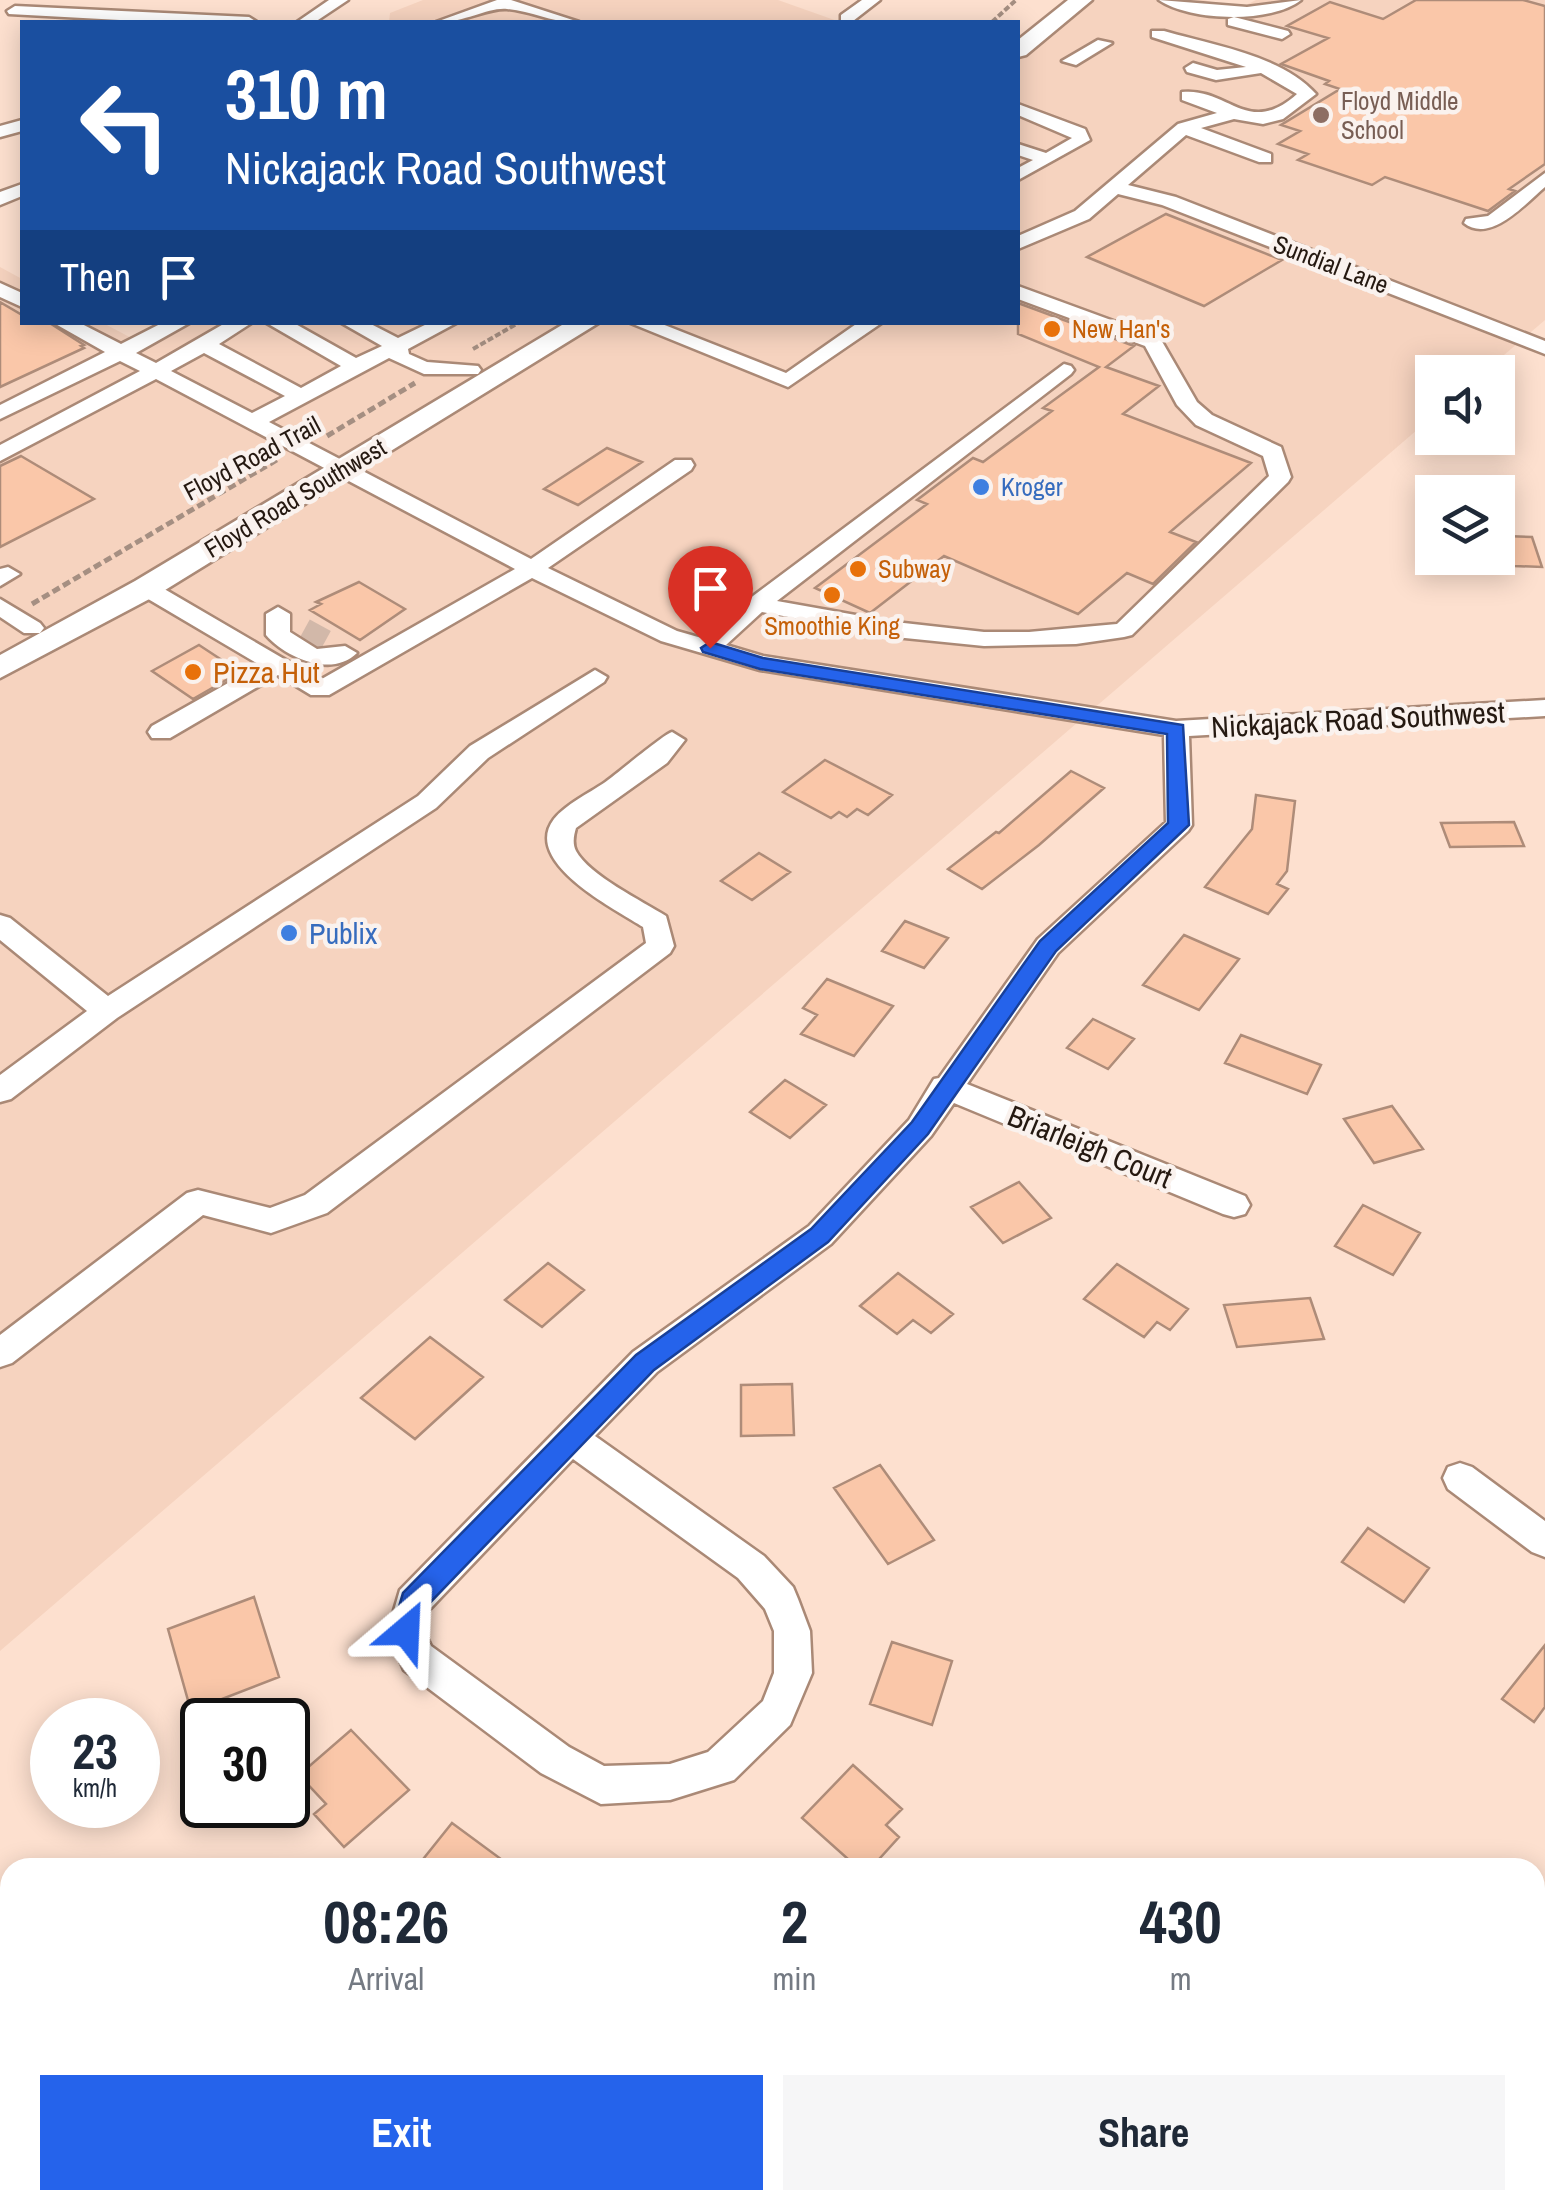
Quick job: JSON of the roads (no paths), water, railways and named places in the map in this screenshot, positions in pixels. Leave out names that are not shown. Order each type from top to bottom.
[{"type":"main road","points":[[1020,28],[1054,0]]},
{"type":"main road","points":[[1020,48],[1081,0]]},
{"type":"main road","name":"Floyd Road Southwest","points":[[0,668],[146,588],[323,458],[546,325]]},
{"type":"main road","name":"Floyd Road Southwest","points":[[0,645],[15,616],[581,325]]},
{"type":"street","points":[[308,20],[340,0]]},
{"type":"street","points":[[847,18],[872,0]]},
{"type":"street","points":[[1167,0],[1220,11],[1254,13],[1279,8],[1293,0]]},
{"type":"street","points":[[451,20],[504,4],[563,20]]},
{"type":"street","points":[[1,28],[15,5],[222,20]]},
{"type":"street","points":[[1186,19],[1245,22],[1282,34]]},
{"type":"street","points":[[1158,34],[1239,60],[1290,81],[1307,94],[1268,119],[1231,114],[1188,96],[1239,60]]},
{"type":"street","points":[[1070,61],[1104,43]]},
{"type":"street","points":[[1192,68],[1216,75],[1250,71],[1272,74]]},
{"type":"street","points":[[1020,110],[1079,133],[1081,140],[1020,174]]},
{"type":"street","points":[[1020,242],[1082,215],[1184,128],[1231,114]]},
{"type":"street","points":[[1184,128],[1265,158]]},
{"type":"street","points":[[1020,150],[1048,160]]},
{"type":"street","points":[[1473,223],[1493,221],[1545,178]]},
{"type":"street","name":"Sundial Lane","points":[[1114,187],[1170,201],[1545,348]]},
{"type":"street","points":[[1020,224],[1043,234]]},
{"type":"street","points":[[757,604],[876,628],[994,642],[1090,637],[1124,630],[1280,477],[1273,452],[1204,420],[1188,405],[1153,342],[1020,293]]},
{"type":"street","name":"Nickajack Road Southwest","points":[[68,325],[669,636],[760,663],[1176,730],[1545,708]]},
{"type":"street","points":[[0,413],[105,364],[121,350],[174,325]]},
{"type":"street","points":[[281,325],[330,349],[355,368]]},
{"type":"street","points":[[356,325],[398,346]]},
{"type":"street","points":[[254,421],[442,325]]},
{"type":"street","points":[[646,325],[788,381],[869,325]]},
{"type":"street","points":[[0,454],[234,327]]},
{"type":"street","points":[[718,354],[748,337]]},
{"type":"street","points":[[204,344],[300,396]]},
{"type":"street","points":[[398,346],[400,357],[412,364],[438,370],[470,370]]},
{"type":"street","points":[[710,648],[757,604],[1064,370]]},
{"type":"street","points":[[278,614],[278,635],[313,656],[533,568],[683,465]]},
{"type":"street","points":[[787,582],[858,614],[876,628]]},
{"type":"street","points":[[146,588],[320,690],[335,647]]},
{"type":"street","points":[[252,598],[335,647]]},
{"type":"street","points":[[161,732],[278,665]]},
{"type":"street","points":[[0,1091],[107,1011],[427,802],[479,752],[594,677]]},
{"type":"street","points":[[568,1437],[750,1566],[780,1599],[792,1631],[793,1673],[777,1713],[720,1767],[670,1782],[602,1785],[555,1760],[417,1658],[406,1631],[412,1602],[568,1437],[645,1362],[820,1235],[920,1128],[1048,946],[1178,825],[1176,730]]},
{"type":"street","points":[[0,1352],[198,1202],[271,1221],[316,1204],[639,966],[660,946],[656,924],[574,865],[561,851],[560,836],[565,823],[658,757],[672,740]]},
{"type":"street","points":[[0,925],[107,1011]]},
{"type":"street","name":"Briarleigh Court","points":[[946,1087],[1234,1205]]},
{"type":"street","points":[[1460,1478],[1545,1542]]},
{"type":"tunnel","points":[[304,630],[326,642]]},
{"type":"place","name":"Floyd Middle School","points":[[1321,115]]},
{"type":"place","name":"New Han's","points":[[1052,329]]},
{"type":"place","name":"Kroger","points":[[981,487]]},
{"type":"place","name":"Subway","points":[[858,569]]},
{"type":"place","name":"Smoothie King","points":[[832,595]]},
{"type":"place","name":"Pizza Hut","points":[[193,672]]},
{"type":"place","name":"Publix","points":[[289,933]]}]
